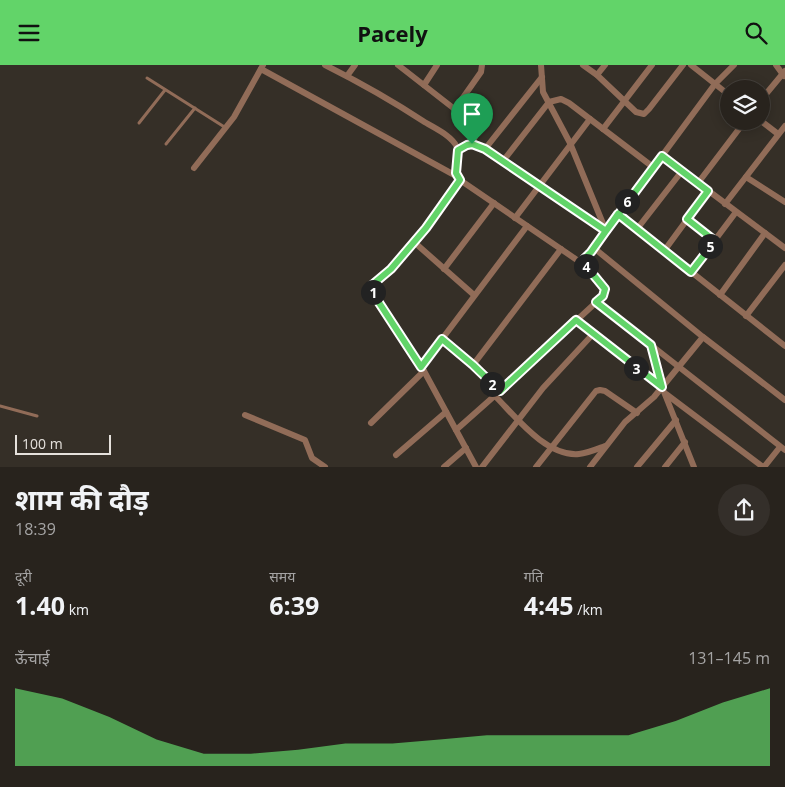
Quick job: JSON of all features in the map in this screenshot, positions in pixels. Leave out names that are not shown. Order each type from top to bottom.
[{"type":"street","points":[[325,65],[382,94],[445,135],[457,146],[456,173],[459,179]]},
{"type":"street","points":[[348,77],[355,65]]},
{"type":"street","points":[[398,65],[475,125],[476,134],[472,144]]},
{"type":"street","points":[[424,85],[437,65]]},
{"type":"street","points":[[455,109],[481,72],[482,65]]},
{"type":"street","points":[[541,65],[543,92],[570,143],[606,231]]},
{"type":"street","points":[[583,65],[597,75],[636,111],[644,114],[684,65]]},
{"type":"street","points":[[597,75],[605,65]]},
{"type":"street","points":[[603,129],[624,99],[652,65]]},
{"type":"street","points":[[691,65],[720,88]]},
{"type":"street","points":[[582,261],[715,84],[734,65]]},
{"type":"street","points":[[770,90],[784,74],[776,65]]},
{"type":"street","points":[[194,168],[226,128],[262,67],[459,179],[577,260],[582,261],[605,289],[603,296],[498,394],[456,430]]},
{"type":"street","points":[[485,149],[542,77]]},
{"type":"street","points":[[503,161],[549,102],[564,99],[653,167]]},
{"type":"street","points":[[515,218],[538,185],[590,119]]},
{"type":"street","points":[[725,204],[785,126]]},
{"type":"street","points":[[770,128],[778,134]]},
{"type":"street","points":[[698,183],[738,130]]},
{"type":"street","points":[[458,150],[472,144],[485,149],[606,231]]},
{"type":"street","points":[[662,156],[784,246]]},
{"type":"street","points":[[637,229],[682,171]]},
{"type":"street","points":[[746,177],[785,202]]},
{"type":"street","points":[[459,179],[414,242],[391,269],[375,281],[372,289],[422,369],[476,467]]},
{"type":"street","points":[[664,251],[708,191]]},
{"type":"street","points":[[444,269],[494,203]]},
{"type":"street","points":[[691,272],[736,212]]},
{"type":"street","points":[[618,214],[782,344],[785,335]]},
{"type":"street","points":[[687,219],[715,241]]},
{"type":"street","points":[[371,423],[422,369],[474,295],[527,225]]},
{"type":"street","points":[[720,295],[765,233]]},
{"type":"street","points":[[414,242],[474,295]]},
{"type":"street","points":[[594,247],[703,337],[785,399]]},
{"type":"street","points":[[473,365],[562,249]]},
{"type":"street","points":[[746,316],[785,265]]},
{"type":"street","points":[[576,320],[663,390],[764,467],[783,449],[596,302]]},
{"type":"street","points":[[482,467],[543,388],[593,335]]},
{"type":"street","points":[[590,467],[625,422],[663,390],[703,337]]},
{"type":"street","points":[[442,339],[473,365],[518,419],[536,437],[563,452],[578,454],[607,445]]},
{"type":"street","points":[[651,345],[663,390],[694,467]]},
{"type":"street","points":[[536,467],[596,391],[605,391],[637,413]]},
{"type":"street","points":[[396,455],[446,412]]},
{"type":"street","points":[[246,415],[305,440],[312,458],[325,467]]},
{"type":"street","points":[[636,467],[676,420]]},
{"type":"street","points":[[665,467],[685,441]]},
{"type":"street","points":[[444,467],[466,448]]},
{"type":"lane","points":[[147,78],[226,128]]},
{"type":"lane","points":[[139,123],[165,89]]},
{"type":"lane","points":[[166,144],[195,108]]},
{"type":"lane","points":[[0,406],[37,416]]},
{"type":"route","points":[[472,144],[458,150],[456,173],[460,180],[426,228],[391,269],[372,285],[374,295],[421,367],[442,339],[500,391],[576,320],[662,387],[651,345],[596,302],[603,296],[605,289],[582,261],[591,252],[618,214],[691,272],[715,241],[687,219],[708,191],[662,156],[618,214],[606,231],[485,149],[472,144]]}]
